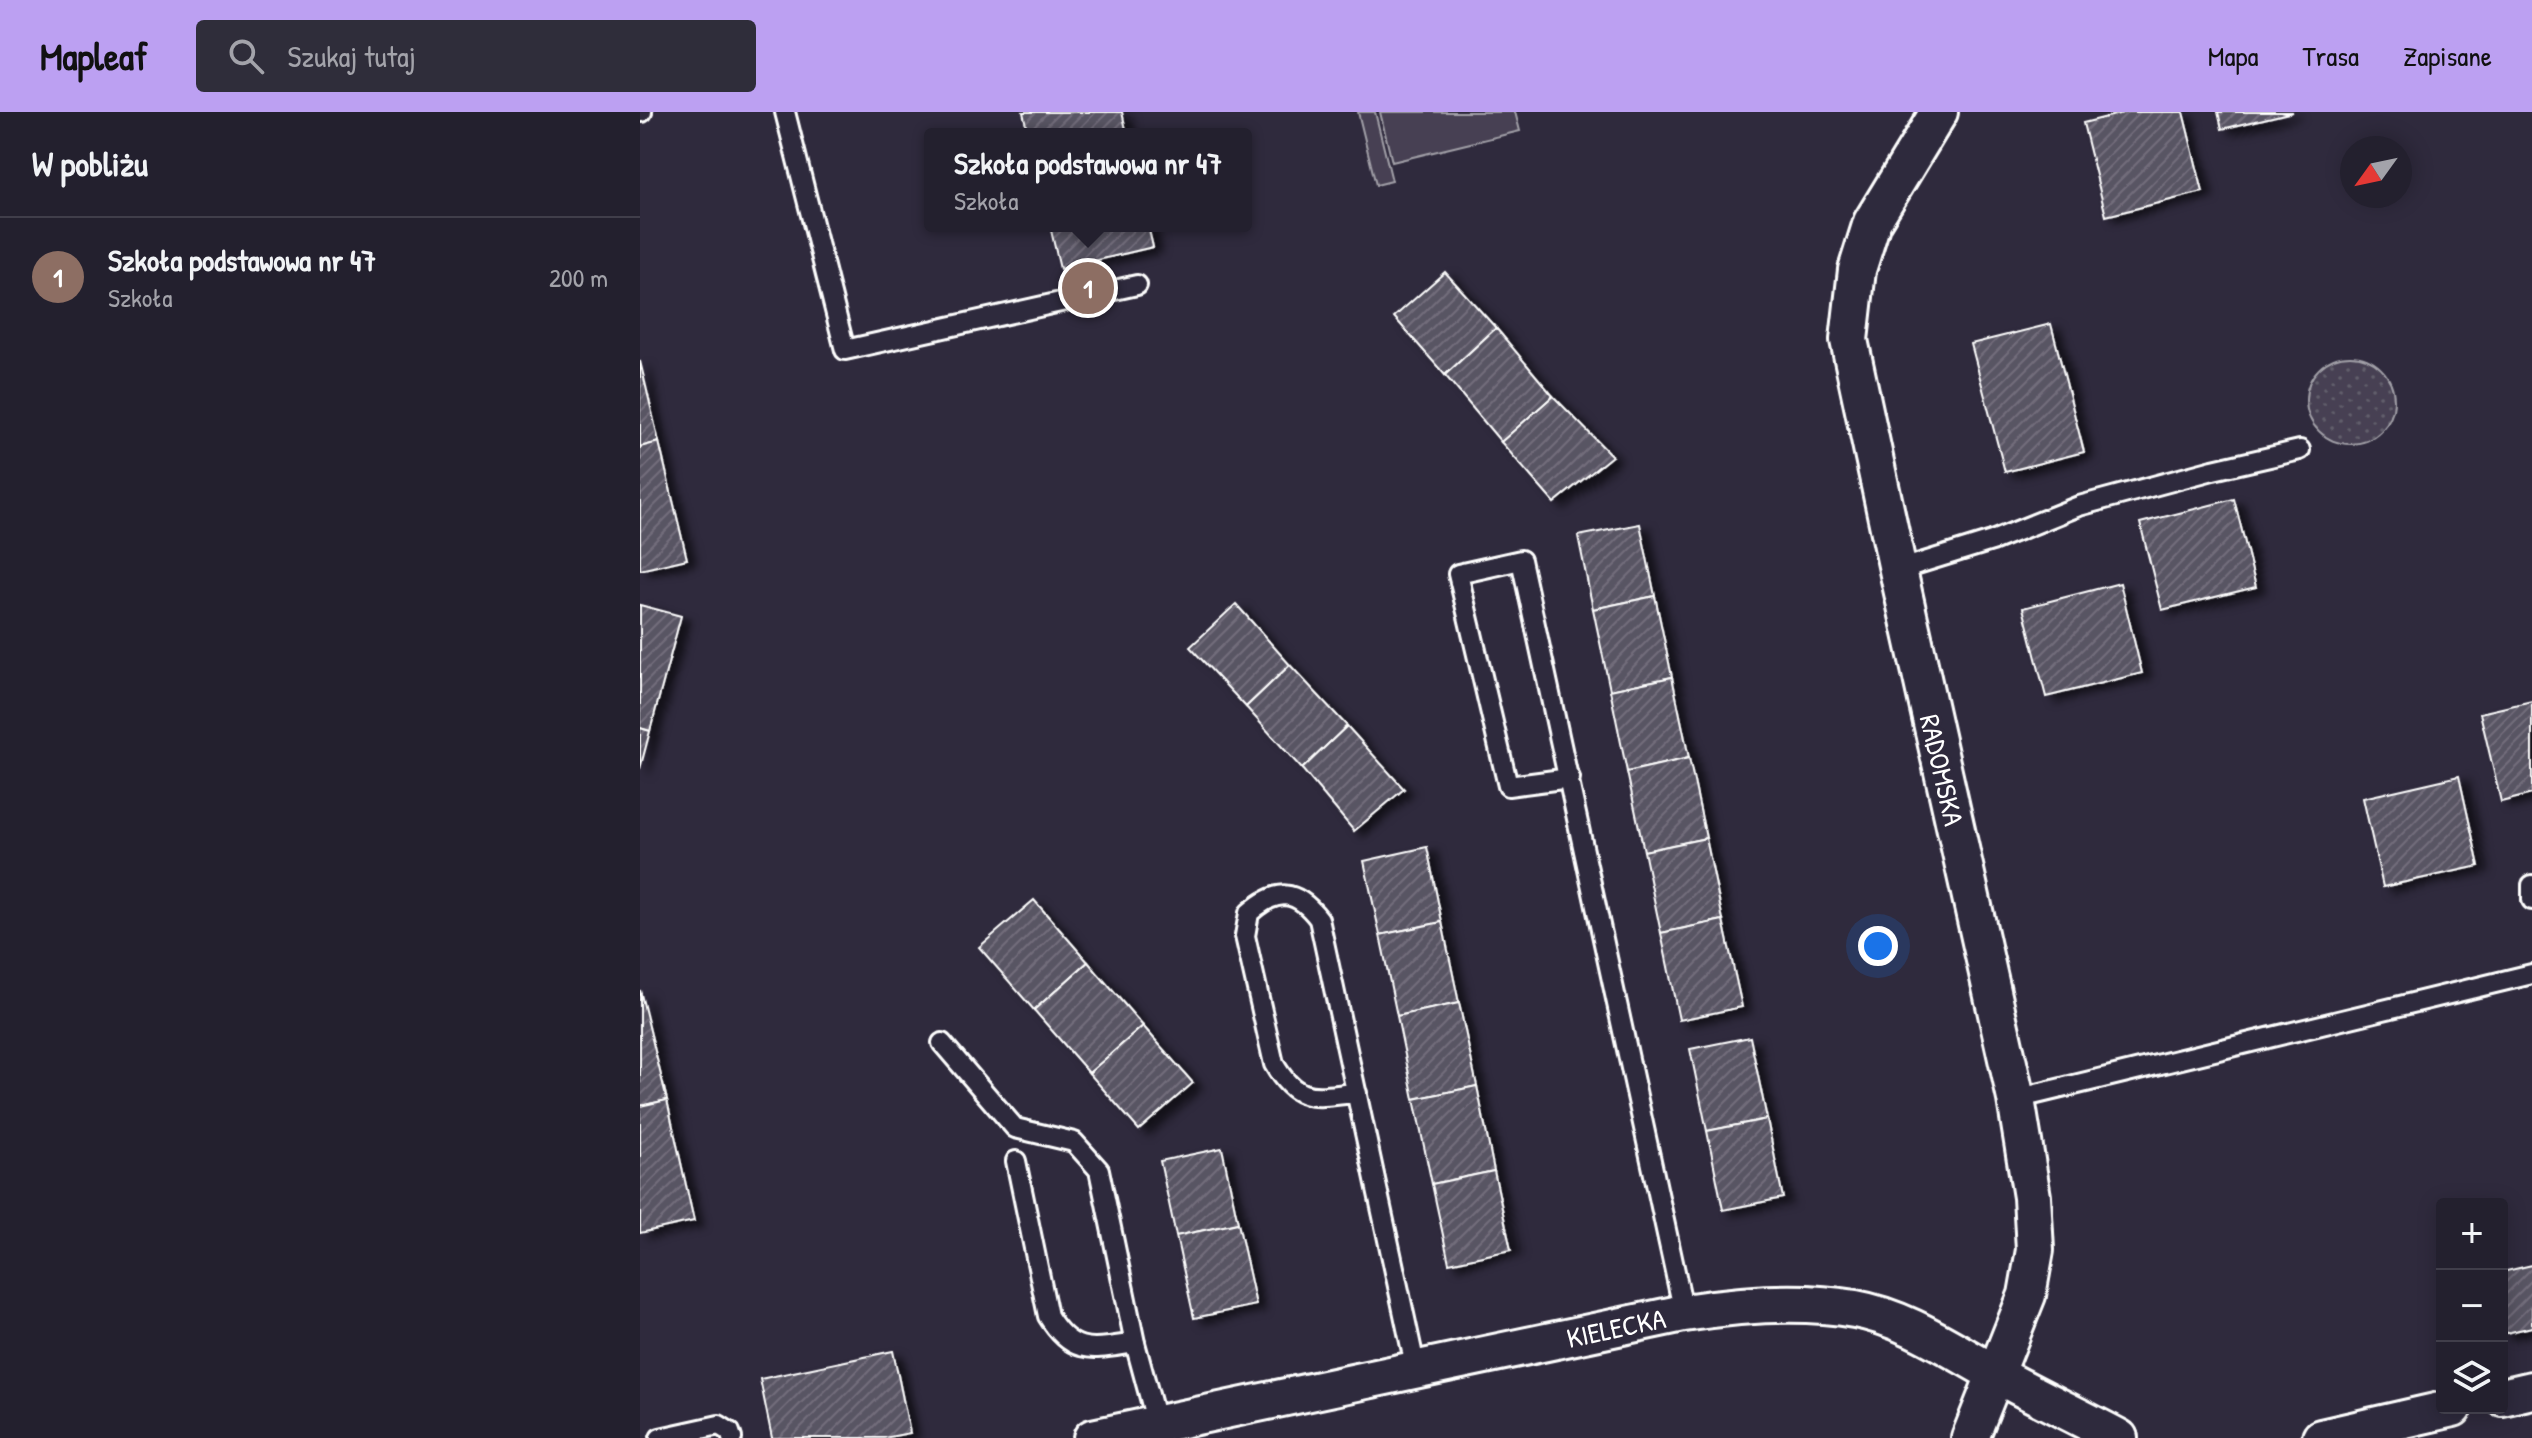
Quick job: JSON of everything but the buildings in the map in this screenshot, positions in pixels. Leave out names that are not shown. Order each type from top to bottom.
[{"type":"street","name":"RADOMSKA","points":[[1939,112],[1872,222],[1857,270],[1849,340],[2016,1099],[2032,1197],[2035,1250],[2027,1295],[1970,1438]]},
{"type":"street","name":"KIELECKA","points":[[1092,1438],[1684,1313],[1756,1304],[1810,1304],[1857,1309],[1895,1321],[1939,1341],[1995,1374],[2119,1438]]},
{"type":"street","points":[[2508,1396],[2532,1390]]},
{"type":"street","points":[[2321,1438],[2436,1412]]},
{"type":"lane","points":[[785,112],[845,350],[1137,285]]},
{"type":"lane","points":[[1898,570],[1992,541],[2079,506],[2300,450]]},
{"type":"lane","points":[[1570,778],[1508,786],[1458,574],[1521,560],[1570,778],[1684,1313]]},
{"type":"lane","points":[[2532,885],[2532,900]]},
{"type":"lane","points":[[1357,1093],[1306,1097],[1285,1083],[1274,1064],[1245,936],[1249,913],[1266,898],[1289,895],[1305,901],[1319,919],[1357,1093],[1416,1370]]},
{"type":"lane","points":[[2016,1099],[2532,974]]},
{"type":"lane","points":[[942,1043],[1015,1128],[1074,1142],[1099,1170],[1135,1343],[1157,1424]]},
{"type":"lane","points":[[1016,1161],[1048,1316],[1059,1335],[1076,1347],[1097,1349],[1135,1343]]},
{"type":"lane","points":[[660,1438],[719,1425],[730,1432],[732,1438]]},
{"type":"shaded area","points":[[1358,112],[1375,112],[1392,181],[1376,185]]},
{"type":"shaded area","points":[[1380,112],[1515,112],[1520,131],[1392,162]]},
{"type":"shaded area","points":[[2350,356],[2367,359],[2381,369],[2391,383],[2394,400],[2391,417],[2381,431],[2367,441],[2350,444],[2333,441],[2319,431],[2309,417],[2306,400],[2309,383],[2319,369],[2333,359]]},
{"type":"place","name":"Szkoła podstawowa nr 47","points":[[1088,288]]}]
